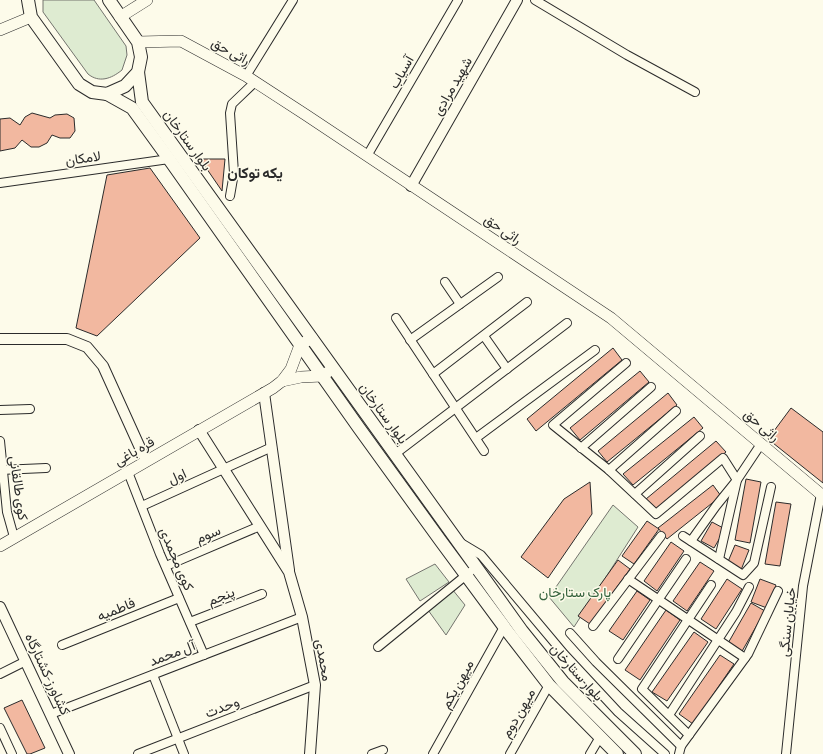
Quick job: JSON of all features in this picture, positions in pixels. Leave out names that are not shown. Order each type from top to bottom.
[{"type":"main road","points":[[0,30],[31,17],[28,0]]},
{"type":"main road","points":[[109,0],[138,42]]},
{"type":"main road","points":[[120,16],[147,0]]},
{"type":"main road","name":"بلوار ستارخان","points":[[31,17],[79,84],[92,92],[107,94],[132,108],[300,346],[504,627],[549,685],[617,754]]},
{"type":"main road","name":"راثی حق","points":[[138,42],[181,41],[246,76],[367,156],[611,318],[822,495]]},
{"type":"main road","name":"بلوار ستارخان","points":[[138,42],[141,57],[138,72],[142,102],[522,631],[563,682],[635,754]]},
{"type":"main road","points":[[107,94],[126,86],[138,72]]},
{"type":"main road","points":[[300,346],[312,338]]},
{"type":"main road","name":"قره باغی","points":[[0,546],[264,393],[282,381],[291,369],[300,346]]},
{"type":"main road","name":"قره باغی","points":[[282,381],[301,377],[322,376],[333,369]]},
{"type":"street","points":[[246,76],[293,0]]},
{"type":"street","name":"آسیاب","points":[[367,156],[458,0]]},
{"type":"street","name":"شهید مرادی","points":[[411,186],[517,0]]},
{"type":"street","points":[[535,0],[627,55],[695,92]]},
{"type":"street","points":[[230,196],[234,173],[230,113],[232,104],[255,82]]},
{"type":"street","name":"لامکان","points":[[0,183],[169,159]]},
{"type":"street","points":[[410,340],[498,277]]},
{"type":"street","points":[[445,282],[460,304]]},
{"type":"street","points":[[433,374],[527,302]]},
{"type":"street","points":[[396,318],[484,451]]},
{"type":"street","points":[[395,454],[567,323]]},
{"type":"street","points":[[484,336],[507,369]]},
{"type":"street","points":[[0,339],[67,339],[87,347],[103,366],[146,462]]},
{"type":"street","points":[[476,438],[595,350]]},
{"type":"street","points":[[626,363],[552,425],[609,470],[656,514],[723,458],[737,480],[720,560]]},
{"type":"street","points":[[581,448],[651,386]]},
{"type":"street","name":"محمدی","points":[[264,393],[289,572],[302,616],[315,685],[310,754]]},
{"type":"street","points":[[0,410],[30,409]]},
{"type":"street","points":[[609,470],[676,411]]},
{"type":"street","name":"محمدی","points":[[199,430],[289,572]]},
{"type":"street","points":[[635,494],[700,436]]},
{"type":"street","name":"کوی طالقانی","points":[[0,441],[1,470],[7,512],[14,537]]},
{"type":"street","points":[[691,541],[737,480],[761,444]]},
{"type":"street","name":"اول","points":[[142,506],[272,447]]},
{"type":"street","points":[[1,470],[46,468]]},
{"type":"street","name":"کوی محمدی","points":[[128,472],[179,598],[204,655]]},
{"type":"street","points":[[683,536],[742,575],[754,563],[771,487]]},
{"type":"street","name":"خیابان سنگی","points":[[786,754],[803,586],[822,495]]},
{"type":"street","name":"سوم","points":[[166,566],[260,526]]},
{"type":"street","points":[[593,626],[661,536]]},
{"type":"street","points":[[457,540],[481,555],[564,654],[618,712],[665,754]]},
{"type":"street","points":[[618,659],[686,559]]},
{"type":"street","points":[[378,648],[476,567]]},
{"type":"street","points":[[628,579],[745,658]]},
{"type":"street","points":[[689,735],[642,688],[711,585]]},
{"type":"street","points":[[669,715],[736,612],[749,587]]},
{"type":"street","points":[[679,754],[681,746],[745,658],[778,591]]},
{"type":"street","name":"پنجم","points":[[190,622],[262,594]]},
{"type":"street","name":"فاطمیه","points":[[62,645],[179,598]]},
{"type":"street","name":"کشاورز-کشتارگاه","points":[[0,607],[69,754]]},
{"type":"street","name":"آل محمد","points":[[51,714],[302,616]]},
{"type":"street","name":"میهن یکم","points":[[433,754],[504,627]]},
{"type":"street","points":[[570,633],[596,662],[681,746]]},
{"type":"street","points":[[0,674],[26,661]]},
{"type":"street","points":[[152,674],[184,754]]},
{"type":"street","name":"وحدت","points":[[138,754],[315,685]]},
{"type":"street","name":"میهن دوم","points":[[510,754],[549,685]]},
{"type":"street","points":[[0,728],[12,754]]},
{"type":"street","points":[[590,754],[600,737]]},
{"type":"street","points":[[372,754],[383,750]]},
{"type":"green space","points":[[43,0],[94,0],[126,46],[127,55],[122,70],[114,76],[105,79],[92,77],[88,74],[43,12]]},
{"type":"green space","name":"پارک ستارخان","points":[[613,505],[638,527],[574,627],[549,597]]},
{"type":"green space","points":[[435,564],[449,582],[420,601],[406,579]]},
{"type":"green space","points":[[452,589],[465,605],[446,635],[428,610]]},
{"type":"building","points":[[32,113],[50,118],[55,115],[67,114],[74,118],[75,131],[70,138],[60,138],[52,135],[47,143],[39,147],[31,147],[22,140],[15,148],[0,151],[0,119],[10,118],[20,125],[25,117]]},
{"type":"building","points":[[200,159],[225,159],[222,191]]},
{"type":"building","points":[[150,168],[200,238],[97,336],[76,328],[107,175]]},
{"type":"building","points":[[613,348],[622,360],[536,431],[527,419]]},
{"type":"building","points":[[640,371],[649,382],[580,440],[570,428]]},
{"type":"building","points":[[668,393],[677,405],[607,462],[598,451]]},
{"type":"building","points":[[791,408],[823,432],[823,483],[768,439]]},
{"type":"building","points":[[694,417],[703,428],[633,485],[623,474]]},
{"type":"building","points":[[716,441],[726,452],[655,510],[646,499]]},
{"type":"building","points":[[746,479],[761,482],[750,543],[735,540]]},
{"type":"building","points":[[590,482],[592,514],[548,578],[521,557],[564,499]]},
{"type":"building","points":[[713,485],[721,496],[667,539],[658,528]]},
{"type":"building","points":[[776,502],[791,504],[780,566],[765,564]]},
{"type":"building","points":[[647,521],[659,529],[634,564],[622,556]]},
{"type":"building","points":[[712,522],[725,529],[714,548],[701,541]]},
{"type":"building","points":[[671,542],[684,551],[657,591],[644,581]]},
{"type":"building","points":[[735,545],[749,550],[741,570],[727,564]]},
{"type":"building","points":[[618,560],[630,569],[590,624],[578,616]]},
{"type":"building","points":[[700,562],[714,571],[687,611],[673,601]]},
{"type":"building","points":[[727,579],[742,589],[716,629],[701,619]]},
{"type":"building","points":[[760,579],[776,585],[767,608],[751,602]]},
{"type":"building","points":[[637,591],[650,600],[623,640],[609,631]]},
{"type":"building","points":[[751,603],[765,611],[741,653],[727,645]]},
{"type":"building","points":[[666,610],[680,620],[640,680],[625,670]]},
{"type":"building","points":[[694,632],[708,642],[667,701],[652,692]]},
{"type":"building","points":[[720,655],[734,664],[693,724],[679,714]]},
{"type":"building","points":[[22,700],[45,748],[30,754],[27,754],[4,708]]},
{"type":"district","name":"یکه توکان","points":[[255,173]]}]
